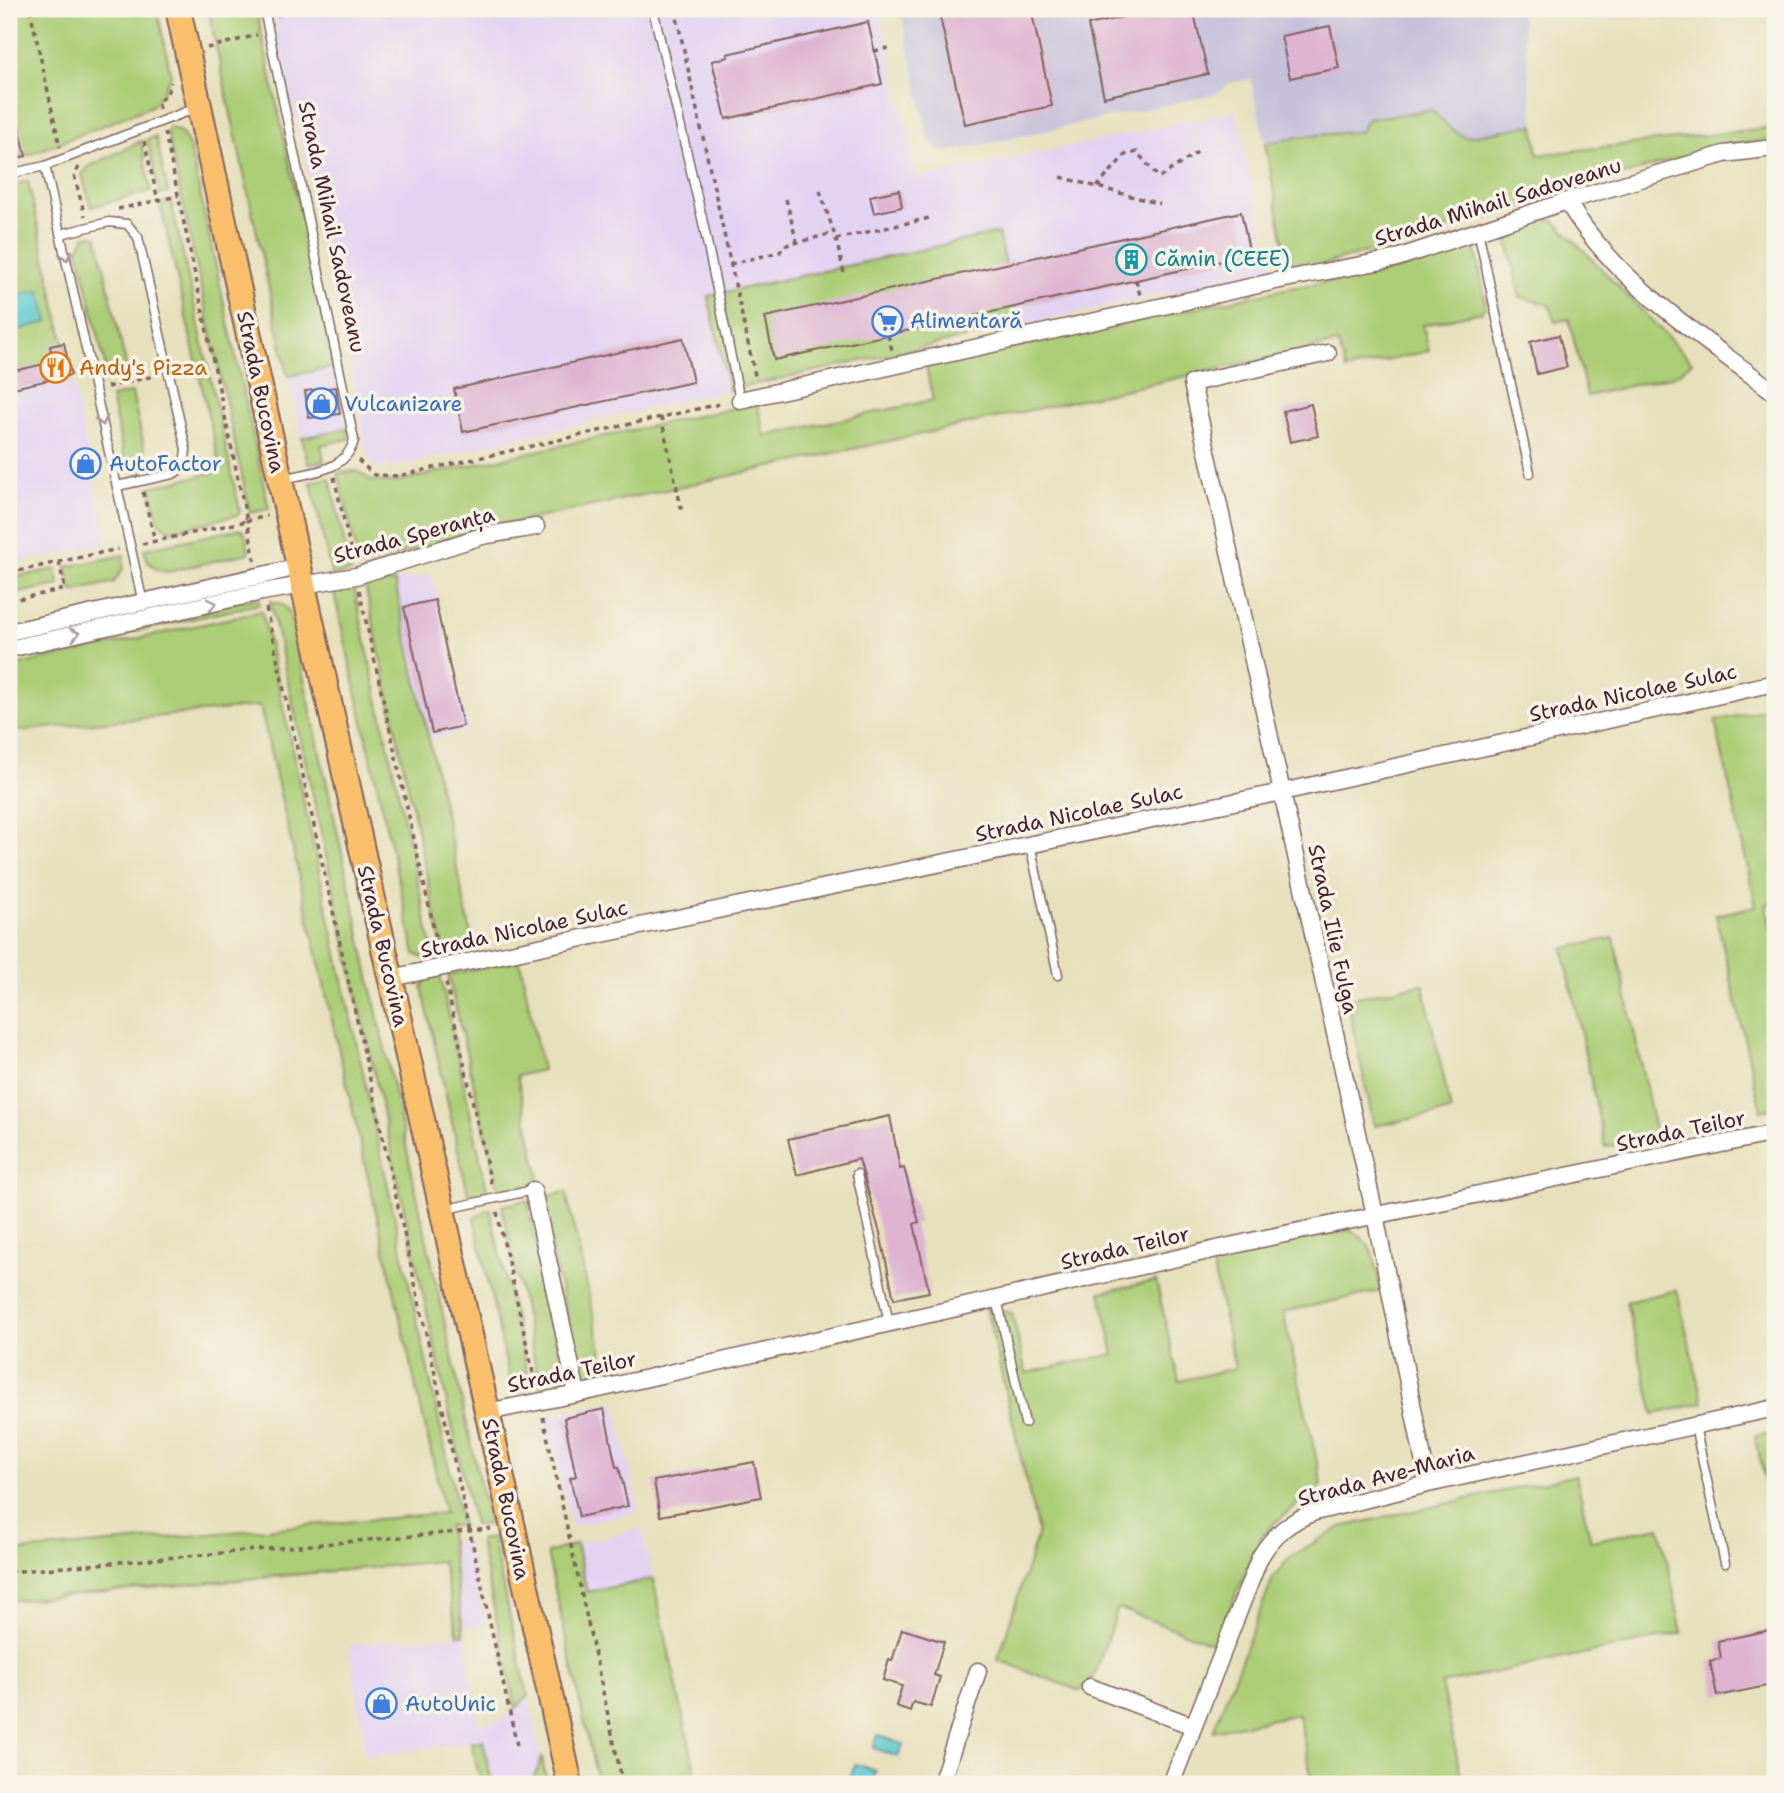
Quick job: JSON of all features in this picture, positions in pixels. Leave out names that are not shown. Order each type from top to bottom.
[{"type":"main road","name":"Strada Bucovina","points":[[178,9],[301,576],[570,1784]]},
{"type":"street","name":"Strada Mihail Sadoveanu","points":[[740,400],[1285,279],[1394,259],[1567,201],[1724,154],[1775,148]]},
{"type":"street","points":[[1567,201],[1583,228],[1632,281],[1775,393]]},
{"type":"street","name":"Strada Ilie Fulga","points":[[1328,353],[1192,383],[1375,1215],[1428,1484]]},
{"type":"street","name":"Strada Speranța","points":[[301,576],[356,576],[482,536],[536,527]]},
{"type":"street","points":[[9,632],[258,577],[301,576]]},
{"type":"street","points":[[9,649],[146,619],[301,576]]},
{"type":"street","name":"Strada Nicolae Sulac","points":[[391,978],[1282,792],[1775,683]]},
{"type":"street","name":"Strada Teilor","points":[[486,1412],[577,1394],[1375,1215],[1775,1133]]},
{"type":"street","points":[[533,1191],[577,1394]]},
{"type":"street","name":"Strada Ave-Maria","points":[[1171,1784],[1260,1557],[1268,1543],[1283,1528],[1315,1512],[1428,1484],[1775,1408]]},
{"type":"street","points":[[941,1784],[978,1671]]},
{"type":"street","points":[[1090,1687],[1193,1726]]},
{"type":"lane","points":[[653,9],[702,218],[740,400]]},
{"type":"lane","name":"Strada Mihail Sadoveanu","points":[[265,13],[352,423],[354,440],[351,453]]},
{"type":"lane","points":[[9,174],[45,166],[163,126],[199,107]]},
{"type":"lane","points":[[45,166],[146,619]]},
{"type":"lane","points":[[61,234],[109,222],[127,224],[138,237],[186,449],[184,467],[173,474],[117,486]]},
{"type":"lane","points":[[1478,230],[1530,473]]},
{"type":"lane","points":[[280,480],[332,467],[351,453]]},
{"type":"lane","points":[[1030,845],[1058,975]]},
{"type":"lane","points":[[857,1174],[889,1323]]},
{"type":"lane","points":[[442,1210],[533,1191]]},
{"type":"lane","points":[[997,1299],[1025,1423]]},
{"type":"lane","points":[[1695,1425],[1725,1563]]},
{"type":"path","points":[[30,9],[62,159]]},
{"type":"path","points":[[187,52],[258,34],[265,13],[305,9]]},
{"type":"path","points":[[675,9],[759,396]]},
{"type":"path","points":[[874,51],[893,47]]},
{"type":"path","points":[[158,200],[143,137],[163,126],[258,577]]},
{"type":"path","points":[[1097,187],[1125,155],[1137,152],[1159,178],[1199,150]]},
{"type":"path","points":[[79,166],[74,176],[87,227]]},
{"type":"path","points":[[1061,177],[1160,204]]},
{"type":"path","points":[[820,191],[845,276]]},
{"type":"path","points":[[109,211],[178,196]]},
{"type":"path","points":[[786,198],[797,243]]},
{"type":"path","points":[[85,216],[97,213]]},
{"type":"path","points":[[730,264],[780,252],[783,246],[930,218]]},
{"type":"path","points":[[95,390],[169,373]]},
{"type":"path","points":[[351,453],[374,475],[398,477],[740,400]]},
{"type":"path","points":[[661,417],[682,511]]},
{"type":"path","points":[[332,467],[623,1784]]},
{"type":"path","points":[[141,482],[155,541]]},
{"type":"path","points":[[9,573],[247,520]]},
{"type":"path","points":[[9,601],[65,589],[59,562]]},
{"type":"path","points":[[266,607],[518,1750]]},
{"type":"path","points":[[9,1573],[511,1526]]},
{"type":"shaded area","points":[[272,9],[880,9],[917,179],[1236,111],[1272,270],[1019,326],[998,233],[708,297],[729,390],[393,467],[374,467],[367,451],[348,352]]},
{"type":"shaded area","points":[[900,9],[1521,9],[1534,125],[1465,137],[1451,129],[1430,110],[1361,131],[1298,137],[1265,144],[1251,79],[1230,83],[1216,94],[948,152],[937,149],[929,140]]},
{"type":"shaded area","points":[[28,181],[108,543],[9,565],[9,185]]},
{"type":"shaded area","points":[[334,367],[347,428],[302,438],[288,376]]},
{"type":"shaded area","points":[[431,574],[468,730],[429,739],[395,582]]},
{"type":"shaded area","points":[[615,1402],[639,1511],[572,1526],[546,1416]]},
{"type":"shaded area","points":[[642,1529],[653,1579],[587,1592],[576,1544]]},
{"type":"shaded area","points":[[467,1541],[485,1625],[462,1629],[450,1544]]},
{"type":"shaded area","points":[[464,1635],[479,1725],[505,1718],[528,1696],[547,1784],[492,1784],[483,1741],[366,1756],[349,1645]]},
{"type":"green space","points":[[9,9],[157,9],[171,75],[152,106],[26,156],[9,160]]},
{"type":"green space","points":[[208,9],[256,9],[334,367],[288,376]]},
{"type":"green space","points":[[1431,110],[1451,129],[1465,137],[1534,125],[1538,155],[1775,127],[1775,139],[1719,146],[1300,271],[1287,259],[1265,144],[1298,137],[1361,131],[1368,119]]},
{"type":"green space","points":[[170,127],[182,133],[190,148],[269,509],[250,513],[167,131]]},
{"type":"green space","points":[[156,137],[168,193],[160,195],[147,139]]},
{"type":"green space","points":[[141,141],[151,191],[91,207],[82,175],[88,167]]},
{"type":"green space","points":[[28,181],[71,375],[9,389],[9,185]]},
{"type":"green space","points":[[171,201],[240,511],[238,515],[171,531],[159,522],[150,487],[221,471],[160,203]]},
{"type":"green space","points":[[1540,217],[1554,220],[1692,362],[1676,375],[1587,396],[1569,319],[1555,322],[1549,305],[1520,297],[1506,233]]},
{"type":"green space","points":[[998,233],[1019,326],[729,390],[708,296]]},
{"type":"green space","points":[[85,236],[97,236],[127,369],[107,373],[78,249]]},
{"type":"green space","points":[[1474,241],[1486,305],[1481,312],[1423,325],[1429,351],[1346,370],[1338,343],[478,531],[360,566],[338,473],[357,471],[372,481],[394,482],[757,403],[765,436],[933,400],[926,366],[1285,289],[1401,269],[1458,243]]},
{"type":"green space","points":[[132,393],[149,469],[138,475],[129,469],[125,462],[111,397]]},
{"type":"green space","points":[[347,428],[349,439],[321,445],[324,461],[308,464],[302,438]]},
{"type":"green space","points":[[330,478],[351,572],[332,576],[311,482]]},
{"type":"green space","points":[[240,529],[245,533],[249,553],[167,572],[151,565],[144,549]]},
{"type":"green space","points":[[124,555],[123,569],[114,582],[72,592],[66,567]]},
{"type":"green space","points":[[56,569],[59,585],[9,595],[9,578]]},
{"type":"green space","points":[[395,582],[473,943],[443,951],[365,585]]},
{"type":"green space","points":[[353,584],[434,957],[425,959],[415,954],[333,588]]},
{"type":"green space","points":[[258,598],[260,604],[9,659],[9,652]]},
{"type":"green space","points":[[270,601],[281,604],[289,611],[489,1525],[474,1525]]},
{"type":"green space","points":[[262,611],[462,1526],[448,1526],[464,1635],[458,1635],[442,1561],[9,1601],[9,1552],[445,1513],[260,706],[9,732],[9,667]]},
{"type":"green space","points":[[1767,709],[1775,748],[1775,902],[1766,905],[1775,945],[1775,1108],[1761,1111],[1716,915],[1756,906],[1715,721]]},
{"type":"green space","points":[[1614,938],[1656,1135],[1605,1147],[1563,948]]},
{"type":"green space","points":[[520,961],[542,1070],[517,1076],[539,1175],[536,1184],[499,1191],[448,975]]},
{"type":"green space","points":[[440,975],[488,1194],[468,1194],[422,987],[427,978]]},
{"type":"green space","points":[[1423,984],[1451,1111],[1374,1126],[1347,999]]},
{"type":"green space","points":[[566,1192],[607,1376],[581,1382],[540,1198]]},
{"type":"green space","points":[[527,1200],[566,1383],[562,1387],[541,1391],[502,1206]]},
{"type":"green space","points":[[490,1209],[531,1390],[512,1390],[474,1218]]},
{"type":"green space","points":[[1349,1230],[1369,1247],[1381,1291],[1283,1312],[1322,1484],[1270,1527],[1260,1539],[1214,1644],[1118,1608],[1094,1677],[1080,1691],[998,1660],[1038,1532],[986,1307],[1012,1313],[1026,1373],[1114,1354],[1100,1292],[1156,1281],[1179,1381],[1235,1368],[1211,1259]]},
{"type":"green space","points":[[1677,1290],[1703,1403],[1654,1414],[1626,1302]]},
{"type":"green space","points":[[1775,1432],[1775,1526],[1755,1436]]},
{"type":"green space","points":[[1576,1475],[1591,1541],[1660,1527],[1682,1633],[1441,1684],[1463,1784],[1313,1784],[1298,1714],[1213,1731],[1273,1578],[1291,1556],[1341,1527]]},
{"type":"green space","points":[[492,1538],[528,1696],[516,1708],[479,1540]]},
{"type":"green space","points":[[576,1544],[587,1592],[653,1579],[698,1784],[598,1784],[547,1553]]},
{"type":"green space","points":[[483,1741],[492,1784],[481,1784],[471,1742]]},
{"type":"green space","points":[[542,1758],[547,1784],[536,1784],[534,1777]]},
{"type":"water","points":[[40,290],[48,322],[9,332],[9,297]]},
{"type":"water","points":[[878,1735],[903,1744],[898,1757],[873,1748]]},
{"type":"water","points":[[855,1764],[876,1771],[872,1784],[850,1779]]},
{"type":"building","points":[[938,9],[1031,9],[1052,106],[965,124]]},
{"type":"building","points":[[1158,9],[1193,9],[1208,74],[1104,97],[1088,25]]},
{"type":"building","points":[[868,22],[882,84],[726,119],[712,61],[728,57],[727,54]]},
{"type":"building","points":[[1330,26],[1339,68],[1290,78],[1281,36]]},
{"type":"building","points":[[15,110],[26,156],[9,160],[9,111]]},
{"type":"building","points":[[899,190],[902,207],[874,213],[870,196]]},
{"type":"building","points":[[1241,212],[1250,255],[774,360],[765,317]]},
{"type":"building","points":[[1559,335],[1567,367],[1537,374],[1530,342]]},
{"type":"building","points":[[683,338],[693,382],[463,432],[454,389]]},
{"type":"building","points":[[64,343],[71,375],[9,389],[9,372],[53,362],[50,346]]},
{"type":"building","points":[[336,387],[340,414],[309,418],[305,391]]},
{"type":"building","points":[[1311,404],[1318,436],[1290,442],[1283,411]]},
{"type":"building","points":[[435,600],[463,726],[432,733],[404,607]]},
{"type":"building","points":[[890,1116],[900,1169],[904,1168],[919,1222],[914,1224],[929,1292],[894,1299],[880,1233],[859,1159],[797,1175],[788,1139]]},
{"type":"building","points":[[604,1409],[616,1467],[619,1467],[628,1506],[579,1517],[570,1478],[576,1476],[564,1418]]},
{"type":"building","points":[[754,1462],[761,1497],[660,1516],[654,1481]]},
{"type":"building","points":[[902,1629],[944,1642],[934,1675],[940,1677],[931,1707],[913,1702],[910,1711],[896,1706],[902,1686],[883,1680]]},
{"type":"building","points":[[1775,1629],[1772,1685],[1717,1696],[1710,1661],[1721,1658],[1718,1641]]},
{"type":"place","name":"Cămin (CEEE)","points":[[1131,259]]},
{"type":"place","name":"Alimentară","points":[[887,321]]},
{"type":"place","name":"Andy's Pizza","points":[[56,368]]},
{"type":"place","name":"Vulcanizare","points":[[321,404]]},
{"type":"place","name":"AutoFactor","points":[[86,464]]},
{"type":"place","name":"AutoUnic","points":[[382,1704]]}]
